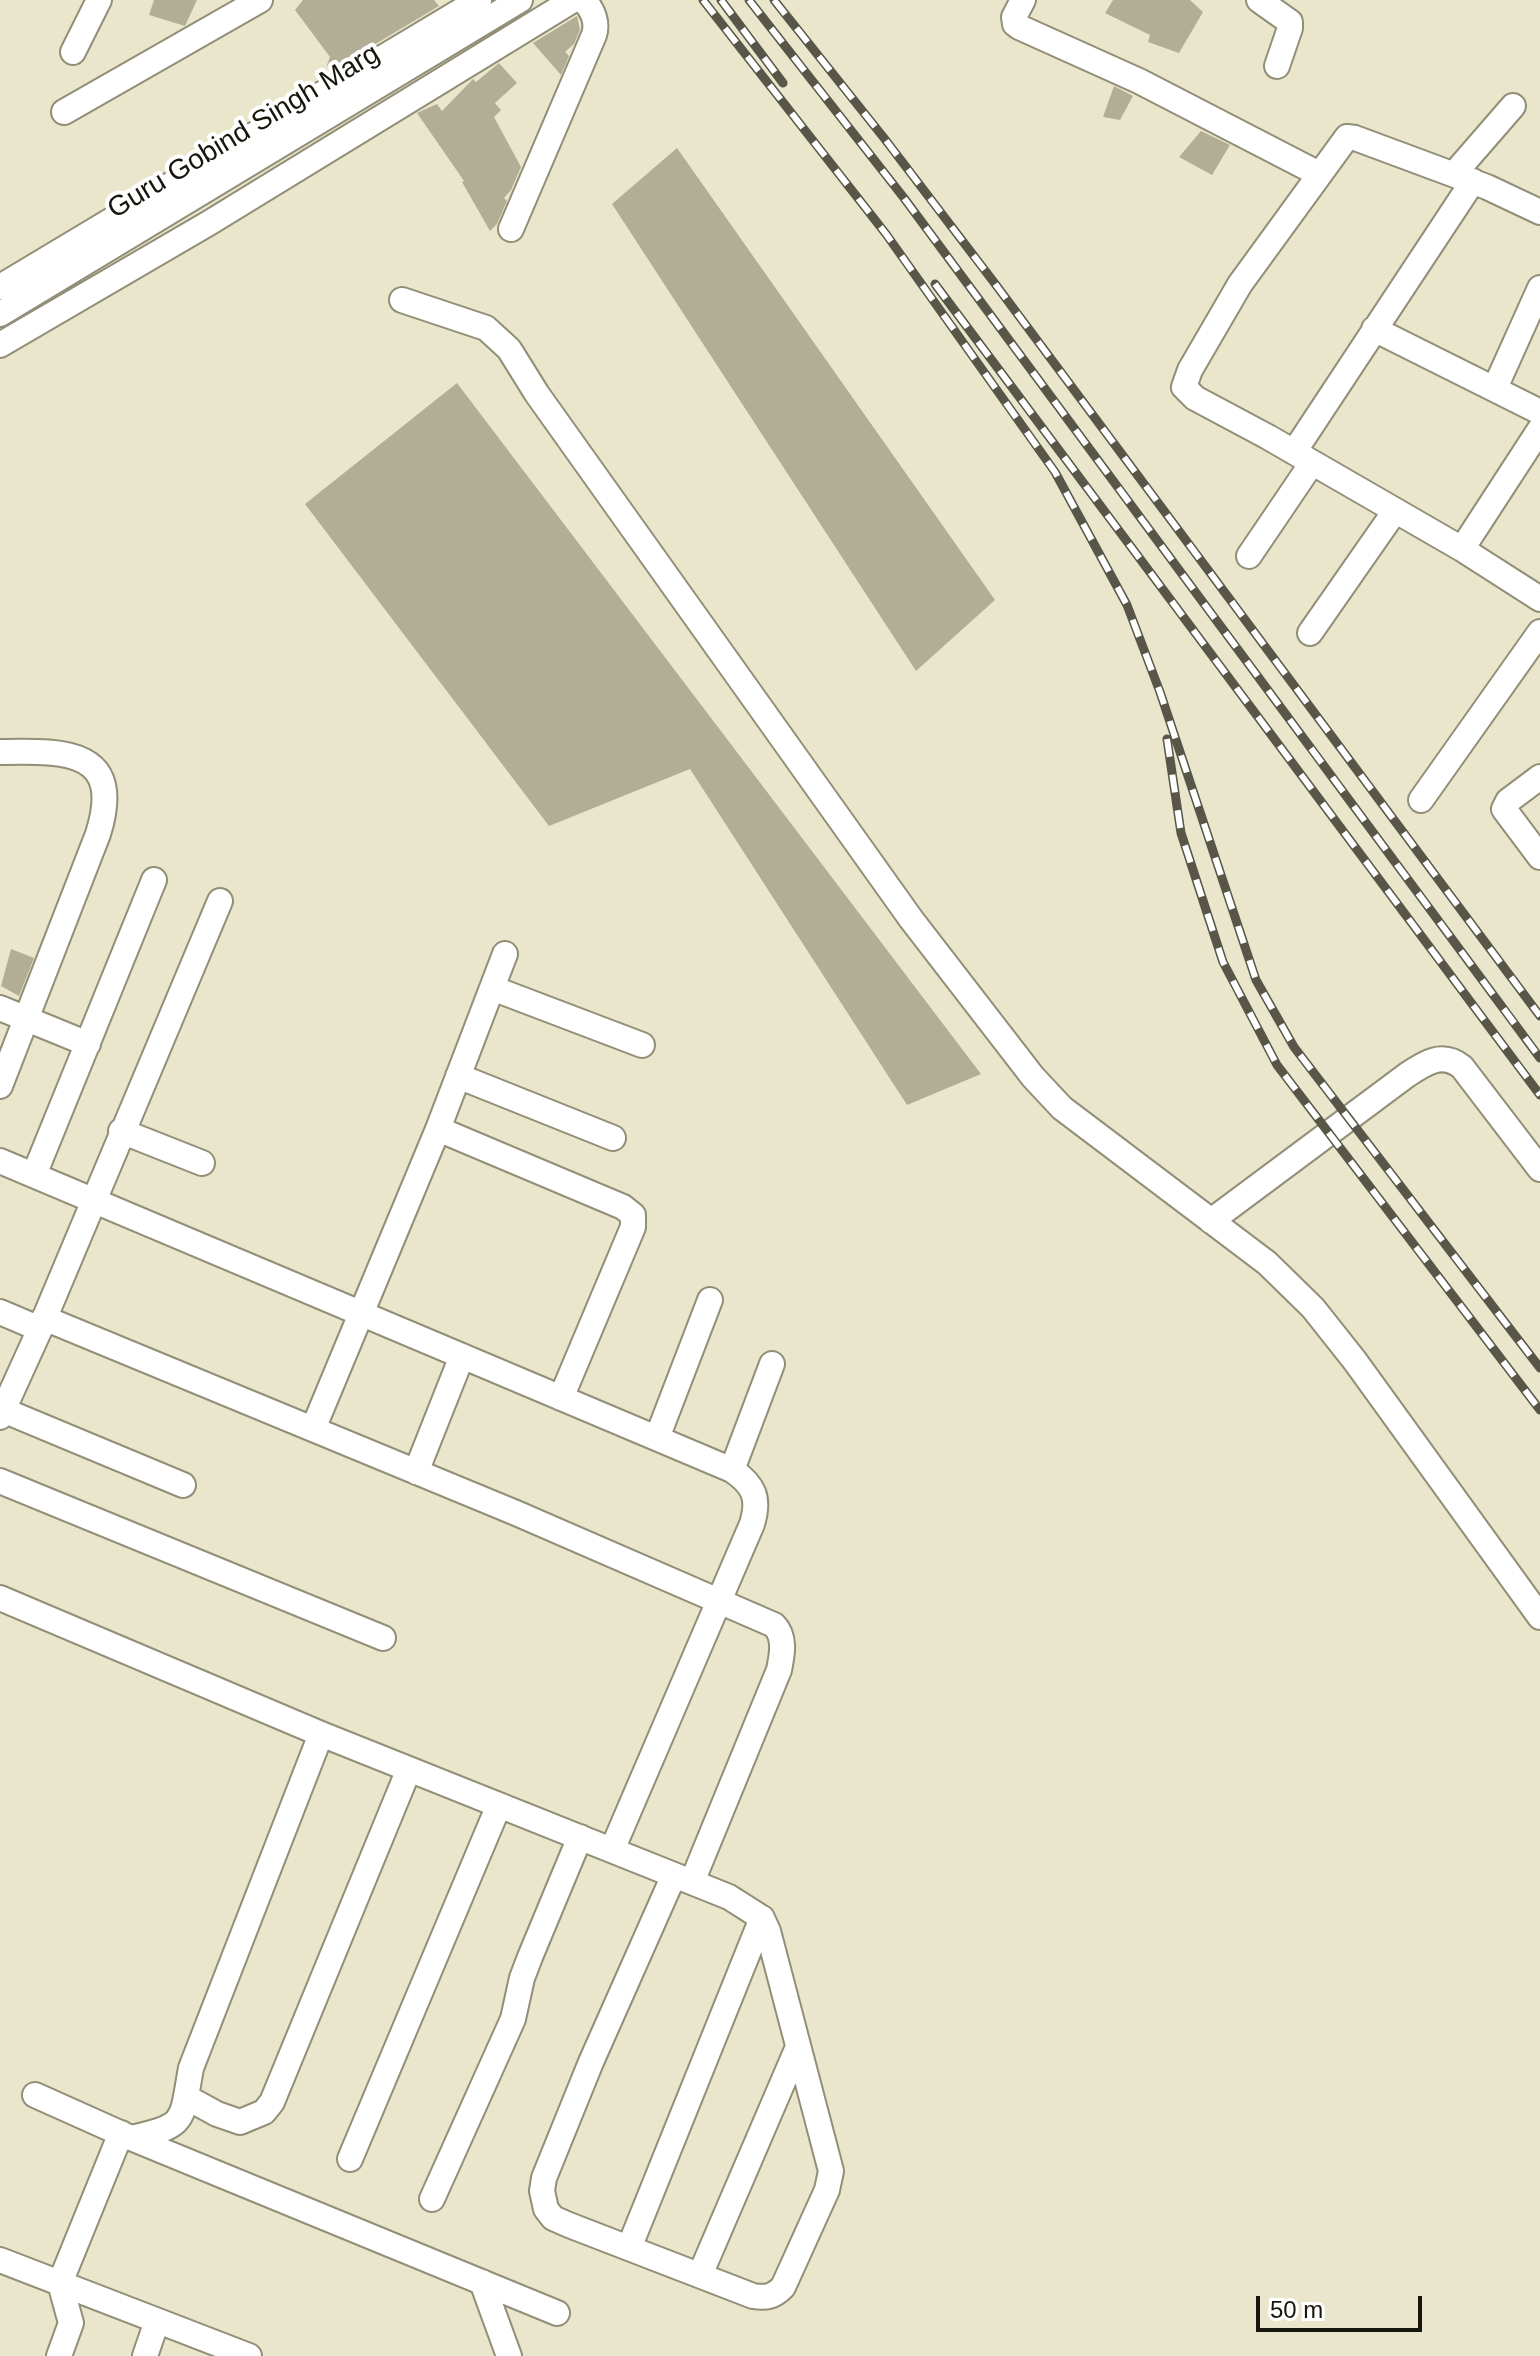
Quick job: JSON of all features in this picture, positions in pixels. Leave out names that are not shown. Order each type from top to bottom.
[{"type":"street","points":[[73,52],[99,0]]},
{"type":"street","points":[[64,112],[260,0]]},
{"type":"street","points":[[0,287],[479,0]]},
{"type":"street","name":"Guru Gobind Singh Marg","points":[[0,314],[520,0]]},
{"type":"street","points":[[0,345],[209,223],[573,0]]},
{"type":"street","points":[[511,229],[594,35],[596,21],[583,0]]},
{"type":"street","points":[[1023,0],[1014,17],[1019,27],[1139,81],[1319,174]]},
{"type":"street","points":[[1259,0],[1290,22],[1277,66]]},
{"type":"street","points":[[1249,556],[1374,329],[1441,233],[1464,178],[1513,106]]},
{"type":"street","points":[[1540,212],[1464,178],[1350,137],[1344,139],[1240,284],[1184,383],[1186,391],[1195,398],[1462,549],[1540,599]]},
{"type":"street","points":[[1495,388],[1540,288]]},
{"type":"street","points":[[402,300],[486,328],[509,349],[537,394],[911,919],[1033,1077],[1062,1108],[1267,1263],[1313,1308],[1540,1617]]},
{"type":"street","points":[[1374,329],[1540,412]]},
{"type":"street","points":[[1462,549],[1540,429]]},
{"type":"street","points":[[1310,633],[1395,511]]},
{"type":"street","points":[[1421,800],[1540,632]]},
{"type":"street","points":[[0,752],[56,751],[71,754],[94,770],[105,790],[103,819],[98,834],[0,1086]]},
{"type":"street","points":[[1540,777],[1508,801],[1504,809],[1540,857]]},
{"type":"street","points":[[34,1175],[154,880]]},
{"type":"street","points":[[183,1485],[2,1413],[220,901]]},
{"type":"street","points":[[313,1429],[438,1129],[505,954]]},
{"type":"street","points":[[492,988],[642,1045]]},
{"type":"street","points":[[0,1008],[88,1044]]},
{"type":"street","points":[[1211,1221],[1407,1075],[1428,1062],[1443,1058],[1453,1060],[1462,1067],[1540,1169]]},
{"type":"street","points":[[458,1076],[613,1138]]},
{"type":"street","points":[[438,1129],[623,1207],[633,1215],[633,1227],[561,1398]]},
{"type":"street","points":[[121,1131],[202,1163]]},
{"type":"street","points":[[0,1161],[732,1470],[752,1486],[756,1511],[612,1850]]},
{"type":"street","points":[[657,1438],[710,1300]]},
{"type":"street","points":[[0,1312],[42,1324],[313,1429],[719,1599],[774,1625],[781,1636],[782,1656],[776,1678],[683,1878],[591,2062],[544,2178],[542,2191],[543,2201],[553,2218],[753,2296],[776,2294],[783,2287],[827,2190],[831,2171],[762,1918],[729,1897],[683,1878],[321,1734],[0,1598]]},
{"type":"street","points":[[416,1472],[462,1356]]},
{"type":"street","points":[[732,1470],[772,1364]]},
{"type":"street","points":[[0,1481],[383,1638]]},
{"type":"street","points":[[126,2136],[170,2127],[181,2115],[191,2068],[321,1734]]},
{"type":"street","points":[[186,2097],[217,2114],[240,2122],[264,2112],[272,2102],[409,1769]]},
{"type":"street","points":[[350,2159],[499,1805]]},
{"type":"street","points":[[432,2199],[513,2019],[526,1967],[580,1837]]},
{"type":"street","points":[[629,2248],[762,1918]]},
{"type":"street","points":[[700,2275],[798,2047]]},
{"type":"street","points":[[35,2095],[126,2136],[557,2313]]},
{"type":"street","points":[[59,2356],[71,2323],[60,2283],[126,2136]]},
{"type":"street","points":[[0,2260],[249,2356]]},
{"type":"street","points":[[482,2282],[509,2356]]},
{"type":"street","points":[[145,2356],[157,2321]]},
{"type":"building","points":[[154,0],[197,0],[185,26],[149,15]]},
{"type":"building","points":[[303,0],[434,0],[439,6],[332,70],[327,65],[330,57],[295,10]]},
{"type":"building","points":[[1113,0],[1190,0],[1203,12],[1179,53],[1148,42],[1150,35],[1105,13]]},
{"type":"building","points":[[577,16],[580,30],[574,44],[565,52],[569,56],[561,75],[533,43]]},
{"type":"building","points":[[499,63],[517,83],[495,103],[501,110],[494,117],[521,167],[504,198],[507,201],[497,224],[490,231],[464,181],[417,113],[437,104],[442,111],[473,79],[476,82]]},
{"type":"building","points":[[1114,86],[1133,96],[1120,120],[1103,117]]},
{"type":"building","points":[[1201,131],[1230,145],[1212,175],[1179,157]]},
{"type":"building","points":[[677,148],[995,600],[916,671],[612,204]]},
{"type":"building","points":[[457,383],[981,1074],[907,1105],[690,769],[549,826],[305,504]]},
{"type":"building","points":[[11,949],[34,958],[19,996],[1,986]]},
{"type":"railway","points":[[703,0],[886,234],[1055,472],[1127,605],[1160,692],[1256,980],[1294,1047],[1540,1368]]},
{"type":"railway","points":[[721,0],[783,83]]},
{"type":"railway","points":[[749,0],[904,198],[1540,1058]]},
{"type":"railway","points":[[774,0],[993,281],[1540,1016]]},
{"type":"railway","points":[[935,284],[1540,1095]]},
{"type":"railway","points":[[1167,739],[1181,833],[1223,962],[1277,1065],[1540,1410]]}]
